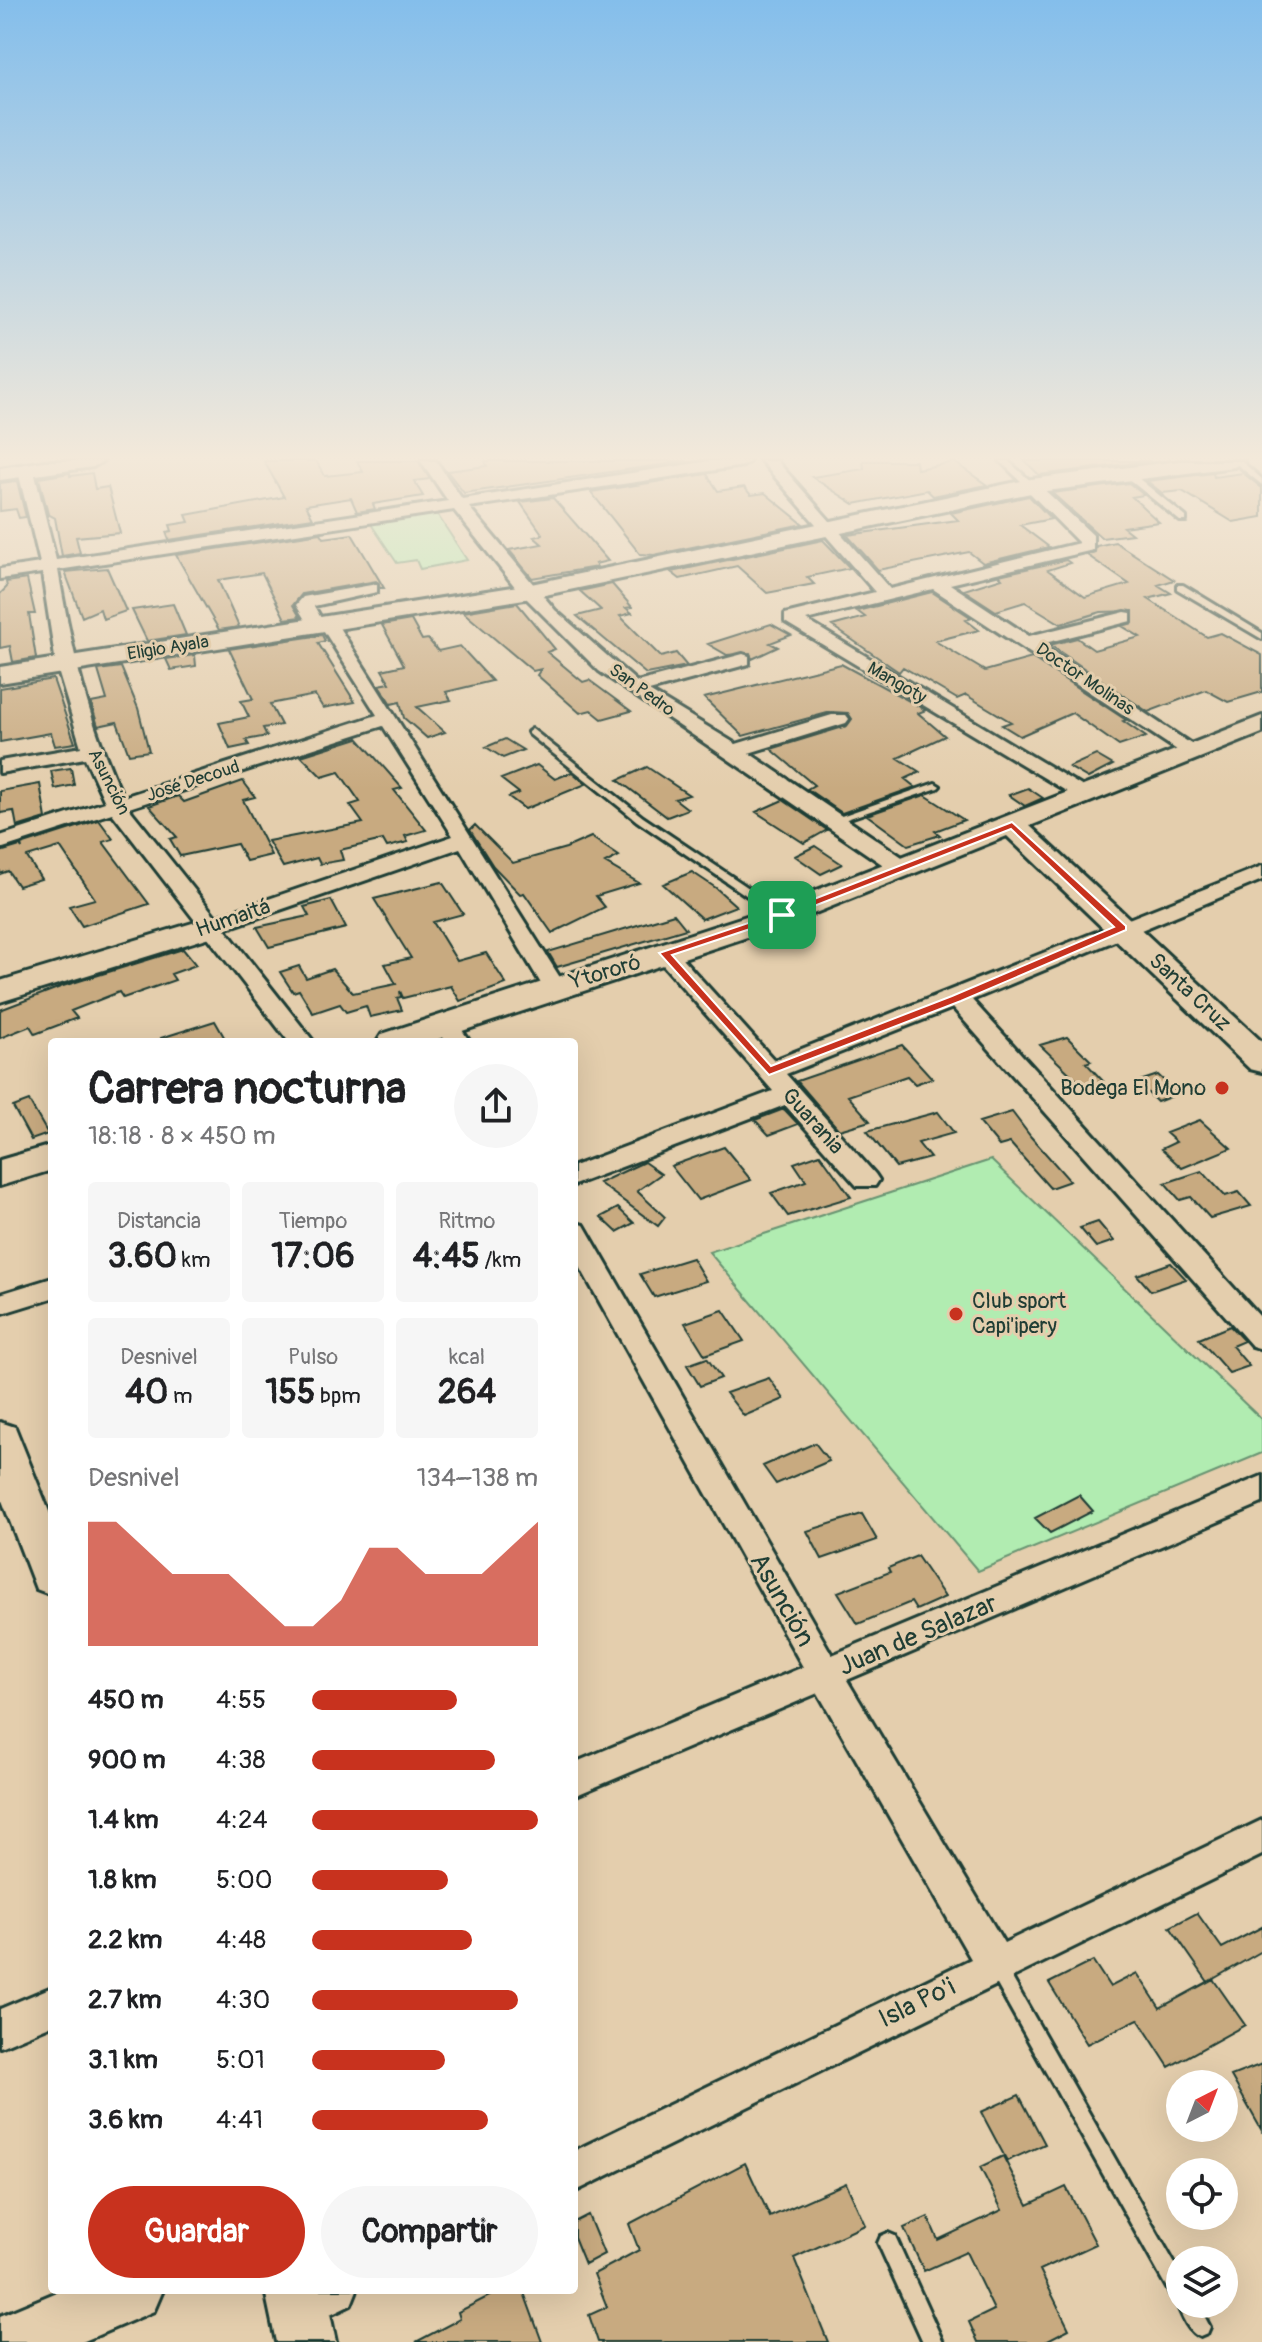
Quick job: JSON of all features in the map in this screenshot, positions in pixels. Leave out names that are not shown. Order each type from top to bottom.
[{"type":"street","points":[[0,574],[23,570]]},
{"type":"street","name":"Asunción","points":[[50,570],[65,664],[92,751],[117,806],[299,1038]]},
{"type":"street","name":"San Pedro","points":[[513,570],[574,636],[634,689],[733,751],[903,868]]},
{"type":"street","name":"Eligio Ayala","points":[[0,675],[531,591],[630,570]]},
{"type":"street","points":[[864,570],[885,593],[984,570]]},
{"type":"street","name":"Doctor Molinas","points":[[935,582],[1193,752]]},
{"type":"street","points":[[371,588],[309,601],[305,605],[387,718],[465,839],[554,987]]},
{"type":"street","name":"Mangoty","points":[[885,593],[791,618],[1088,796]]},
{"type":"street","points":[[1028,642],[1125,617]]},
{"type":"street","points":[[634,689],[743,660]]},
{"type":"street","name":"José Decoud","points":[[0,843],[387,718]]},
{"type":"street","points":[[733,751],[839,719]]},
{"type":"street","name":"Ytororó","points":[[417,1038],[452,1032],[554,987],[782,915],[1088,796],[1262,724]]},
{"type":"street","points":[[0,767],[92,751]]},
{"type":"street","name":"Santa Cruz","points":[[1012,825],[1262,1061]]},
{"type":"street","name":"Humaitá","points":[[0,992],[209,927],[465,839]]},
{"type":"street","points":[[769,1071],[957,998],[1262,872]]},
{"type":"street","name":"Guarania","points":[[665,953],[866,1180]]},
{"type":"street","points":[[957,998],[1262,1338]]},
{"type":"street","points":[[578,1174],[789,1094]]},
{"type":"street","points":[[0,1173],[48,1158]]},
{"type":"street","name":"Asunción","points":[[578,1239],[825,1674],[995,1964]]},
{"type":"street","points":[[0,1304],[48,1289]]},
{"type":"street","points":[[0,1439],[9,1495],[48,1568]]},
{"type":"street","name":"Juan de Salazar","points":[[578,1778],[1262,1489]]},
{"type":"street","name":"Isla Po'i","points":[[578,2170],[995,1964],[1262,1837]]},
{"type":"street","points":[[0,2028],[48,2008]]},
{"type":"street","points":[[11,2342],[124,2294]]},
{"type":"lane","points":[[1180,587],[1262,637]]},
{"type":"lane","points":[[532,732],[640,819],[782,915]]},
{"type":"lane","points":[[835,820],[935,786]]},
{"type":"lane","points":[[995,1964],[1166,2267]]},
{"type":"lane","points":[[888,2243],[933,2342]]},
{"type":"lane","points":[[1195,2318],[1200,2327]]},
{"type":"green space","name":"Club sport Capi'ipery","points":[[991,1160],[1262,1420],[1262,1453],[978,1571],[709,1252]]},
{"type":"building","points":[[108,570],[126,611],[103,619],[100,609],[82,617],[65,572]]},
{"type":"building","points":[[185,570],[374,570],[384,588],[380,588],[376,581],[302,594],[293,605],[300,617],[285,619],[262,573],[218,580],[239,627],[219,630]]},
{"type":"building","points":[[526,570],[578,570],[532,578]]},
{"type":"building","points":[[679,570],[718,570],[680,579],[671,572]]},
{"type":"building","points":[[742,570],[839,570],[807,577],[814,584],[767,593]]},
{"type":"building","points":[[1020,570],[1048,570],[1085,597],[1129,584],[1109,570],[1159,570],[1174,580],[1158,585],[1171,593],[1148,599],[1207,637],[1221,633],[1262,655],[1262,692],[1228,702],[1206,690],[1148,712],[1050,645],[1077,638],[1094,650],[1140,637],[1122,626],[1133,623],[1133,611],[1101,612],[1061,624],[1025,602],[996,611],[964,590],[1002,578],[999,575]]},
{"type":"building","points":[[27,579],[35,614],[29,614],[36,658],[13,662],[10,646],[0,648],[0,594],[7,587],[6,582]]},
{"type":"building","points":[[612,584],[632,607],[626,608],[632,613],[620,616],[661,657],[676,653],[687,666],[646,674],[577,616],[601,610],[580,591]]},
{"type":"building","points":[[932,592],[972,618],[966,620],[979,630],[935,641],[985,671],[1032,658],[1126,720],[1123,721],[1146,737],[1119,746],[1072,713],[1020,736],[1002,725],[1011,722],[966,695],[957,699],[903,667],[899,672],[832,626],[865,617],[857,611]]},
{"type":"building","points":[[517,603],[555,649],[547,652],[583,682],[589,680],[631,711],[602,719],[591,710],[580,713],[537,675],[541,669],[533,671],[463,612]]},
{"type":"building","points":[[173,604],[186,635],[147,641],[132,610]]},
{"type":"building","points":[[411,620],[422,640],[428,639],[438,651],[460,646],[492,681],[446,692],[451,700],[417,707],[445,732],[427,738],[404,718],[400,702],[391,704],[379,685],[390,683],[382,670],[404,665],[382,625]]},
{"type":"building","points":[[771,624],[791,635],[770,643],[778,647],[752,659],[750,653],[727,655],[708,644]]},
{"type":"building","points":[[322,635],[325,641],[318,643],[355,702],[323,708],[315,695],[270,704],[281,725],[263,728],[267,736],[246,740],[249,745],[230,749],[219,723],[249,717],[241,701],[253,699],[229,649]]},
{"type":"building","points":[[195,655],[196,666],[171,670],[166,659]]},
{"type":"building","points":[[841,664],[926,710],[918,713],[945,736],[898,758],[920,772],[905,779],[915,787],[842,813],[807,789],[814,785],[771,749],[847,726],[852,719],[848,713],[831,712],[743,736],[704,698]]},
{"type":"building","points":[[121,667],[138,708],[149,751],[129,754],[117,722],[98,726],[91,703],[107,700],[98,670]]},
{"type":"building","points":[[53,679],[75,743],[55,746],[51,733],[0,742],[0,688]]},
{"type":"building","points":[[358,738],[402,788],[394,790],[426,830],[405,836],[408,842],[387,847],[383,840],[340,850],[343,860],[320,864],[317,858],[283,867],[268,841],[363,823],[350,805],[360,802],[339,772],[322,777],[301,756]]},
{"type":"building","points":[[505,739],[523,750],[503,758],[486,747]]},
{"type":"building","points":[[1096,755],[1113,765],[1088,778],[1069,767]]},
{"type":"building","points":[[537,765],[555,779],[572,772],[586,784],[525,809],[509,797],[519,793],[501,779]]},
{"type":"building","points":[[647,767],[689,795],[675,799],[688,809],[667,817],[618,780]]},
{"type":"building","points":[[71,768],[74,785],[55,789],[51,771]]},
{"type":"building","points":[[243,781],[255,797],[243,800],[271,855],[246,861],[237,844],[180,856],[170,839],[177,837],[149,806],[178,796],[184,802]]},
{"type":"building","points":[[40,784],[46,818],[17,827],[14,811],[0,813],[0,791]]},
{"type":"building","points":[[1028,788],[1043,798],[1025,806],[1009,795]]},
{"type":"building","points":[[925,795],[964,820],[935,831],[940,835],[908,845],[867,815]]},
{"type":"building","points":[[783,800],[827,830],[804,843],[756,812]]},
{"type":"building","points":[[99,820],[113,839],[103,842],[149,904],[82,926],[69,906],[95,899],[60,847],[27,857],[41,879],[18,886],[8,871],[0,874],[0,852],[20,846],[22,849],[21,845]]},
{"type":"building","points":[[475,825],[513,863],[566,848],[591,837],[619,856],[605,863],[639,883],[596,896],[605,907],[552,933],[524,893],[520,894],[493,866],[470,830]]},
{"type":"building","points":[[815,846],[842,864],[821,874],[795,856]]},
{"type":"building","points":[[692,872],[736,906],[702,919],[663,884]]},
{"type":"building","points":[[442,882],[463,914],[433,922],[457,961],[486,953],[506,984],[460,1001],[451,986],[403,998],[400,991],[401,997],[397,998],[402,1010],[370,1017],[366,1006],[346,1012],[340,1004],[313,1013],[299,990],[293,992],[280,972],[299,966],[306,978],[332,969],[353,993],[396,984],[385,964],[411,958],[374,899]]},
{"type":"building","points":[[331,900],[346,928],[269,947],[257,927],[309,916],[304,907]]},
{"type":"building","points":[[674,914],[686,929],[557,967],[548,952]]},
{"type":"building","points":[[183,949],[196,965],[171,974],[175,980],[123,998],[119,992],[71,1011],[77,1018],[35,1034],[30,1026],[0,1038],[0,1010],[63,986]]},
{"type":"building","points":[[215,1021],[225,1038],[161,1038]]},
{"type":"building","points":[[1067,1037],[1091,1061],[1086,1063],[1103,1081],[1084,1087],[1040,1045]]},
{"type":"building","points":[[902,1045],[932,1078],[915,1084],[907,1076],[848,1096],[870,1121],[839,1130],[797,1081]]},
{"type":"building","points":[[1158,1075],[1178,1094],[1157,1102],[1137,1082]]},
{"type":"building","points":[[29,1101],[48,1134],[31,1140],[13,1107]]},
{"type":"building","points":[[784,1109],[798,1124],[769,1135],[755,1120]]},
{"type":"building","points":[[938,1112],[954,1133],[918,1143],[930,1158],[896,1167],[867,1131]]},
{"type":"building","points":[[1012,1112],[1070,1181],[1050,1188],[1010,1143],[999,1146],[979,1122]]},
{"type":"building","points":[[1200,1120],[1231,1148],[1182,1168],[1161,1149],[1176,1142],[1166,1133]]},
{"type":"building","points":[[724,1147],[751,1180],[698,1200],[671,1166]]},
{"type":"building","points":[[820,1154],[851,1197],[788,1216],[771,1193],[806,1181],[794,1163]]},
{"type":"building","points":[[644,1162],[661,1174],[637,1191],[665,1217],[658,1226],[599,1183]]},
{"type":"building","points":[[1202,1171],[1225,1196],[1239,1192],[1251,1206],[1210,1218],[1191,1197],[1180,1200],[1165,1183]]},
{"type":"building","points":[[618,1208],[634,1223],[617,1232],[601,1217]]},
{"type":"building","points":[[1098,1222],[1114,1241],[1096,1247],[1080,1228]]},
{"type":"building","points":[[692,1258],[706,1281],[654,1297],[640,1274]]},
{"type":"building","points":[[1171,1263],[1186,1279],[1151,1291],[1137,1275]]},
{"type":"building","points":[[723,1310],[744,1341],[705,1355],[685,1323]]},
{"type":"building","points":[[1230,1326],[1244,1341],[1232,1346],[1249,1366],[1229,1373],[1199,1339]]},
{"type":"building","points":[[707,1358],[721,1378],[700,1386],[687,1365]]},
{"type":"building","points":[[769,1378],[784,1399],[744,1416],[726,1393]]},
{"type":"building","points":[[815,1443],[829,1461],[776,1484],[763,1466]]},
{"type":"building","points":[[1079,1495],[1093,1511],[1050,1533],[1035,1518]]},
{"type":"building","points":[[862,1514],[877,1540],[822,1559],[807,1531]]},
{"type":"building","points":[[917,1556],[945,1597],[916,1610],[911,1602],[858,1624],[838,1592],[890,1572],[888,1568]]},
{"type":"building","points":[[1197,1913],[1222,1948],[1262,1927],[1262,1951],[1208,1982],[1170,1927]]},
{"type":"building","points":[[1093,1961],[1110,1987],[1137,1973],[1160,2008],[1213,1979],[1245,2025],[1169,2067],[1138,2019],[1087,2044],[1049,1983]]},
{"type":"building","points":[[1262,2064],[1262,2131],[1238,2088],[1238,2073]]},
{"type":"building","points":[[1019,2095],[1045,2144],[1007,2161],[981,2112]]},
{"type":"building","points":[[1003,2156],[1028,2205],[1066,2187],[1096,2244],[1040,2270],[1069,2329],[1044,2342],[978,2342],[969,2322],[994,2310],[966,2252],[924,2271],[904,2228],[928,2217],[938,2240],[1002,2210],[980,2167]]},
{"type":"building","points":[[745,2163],[770,2217],[846,2183],[865,2225],[794,2258],[828,2342],[598,2342],[589,2315],[607,2307],[594,2274],[639,2250],[629,2224]]},
{"type":"building","points":[[588,2215],[604,2254],[585,2264],[578,2247],[578,2220]]},
{"type":"building","points":[[493,2294],[524,2294],[542,2342],[416,2342],[460,2319],[458,2312]]},
{"type":"place","name":"Bodega El Mono","points":[[1222,1088]]},
{"type":"place","name":"Club sport Capi'ipery","points":[[956,1314]]},
{"type":"route","points":[[1012,825],[1122,928],[957,998],[769,1071],[665,953],[782,915],[1012,825]]}]
